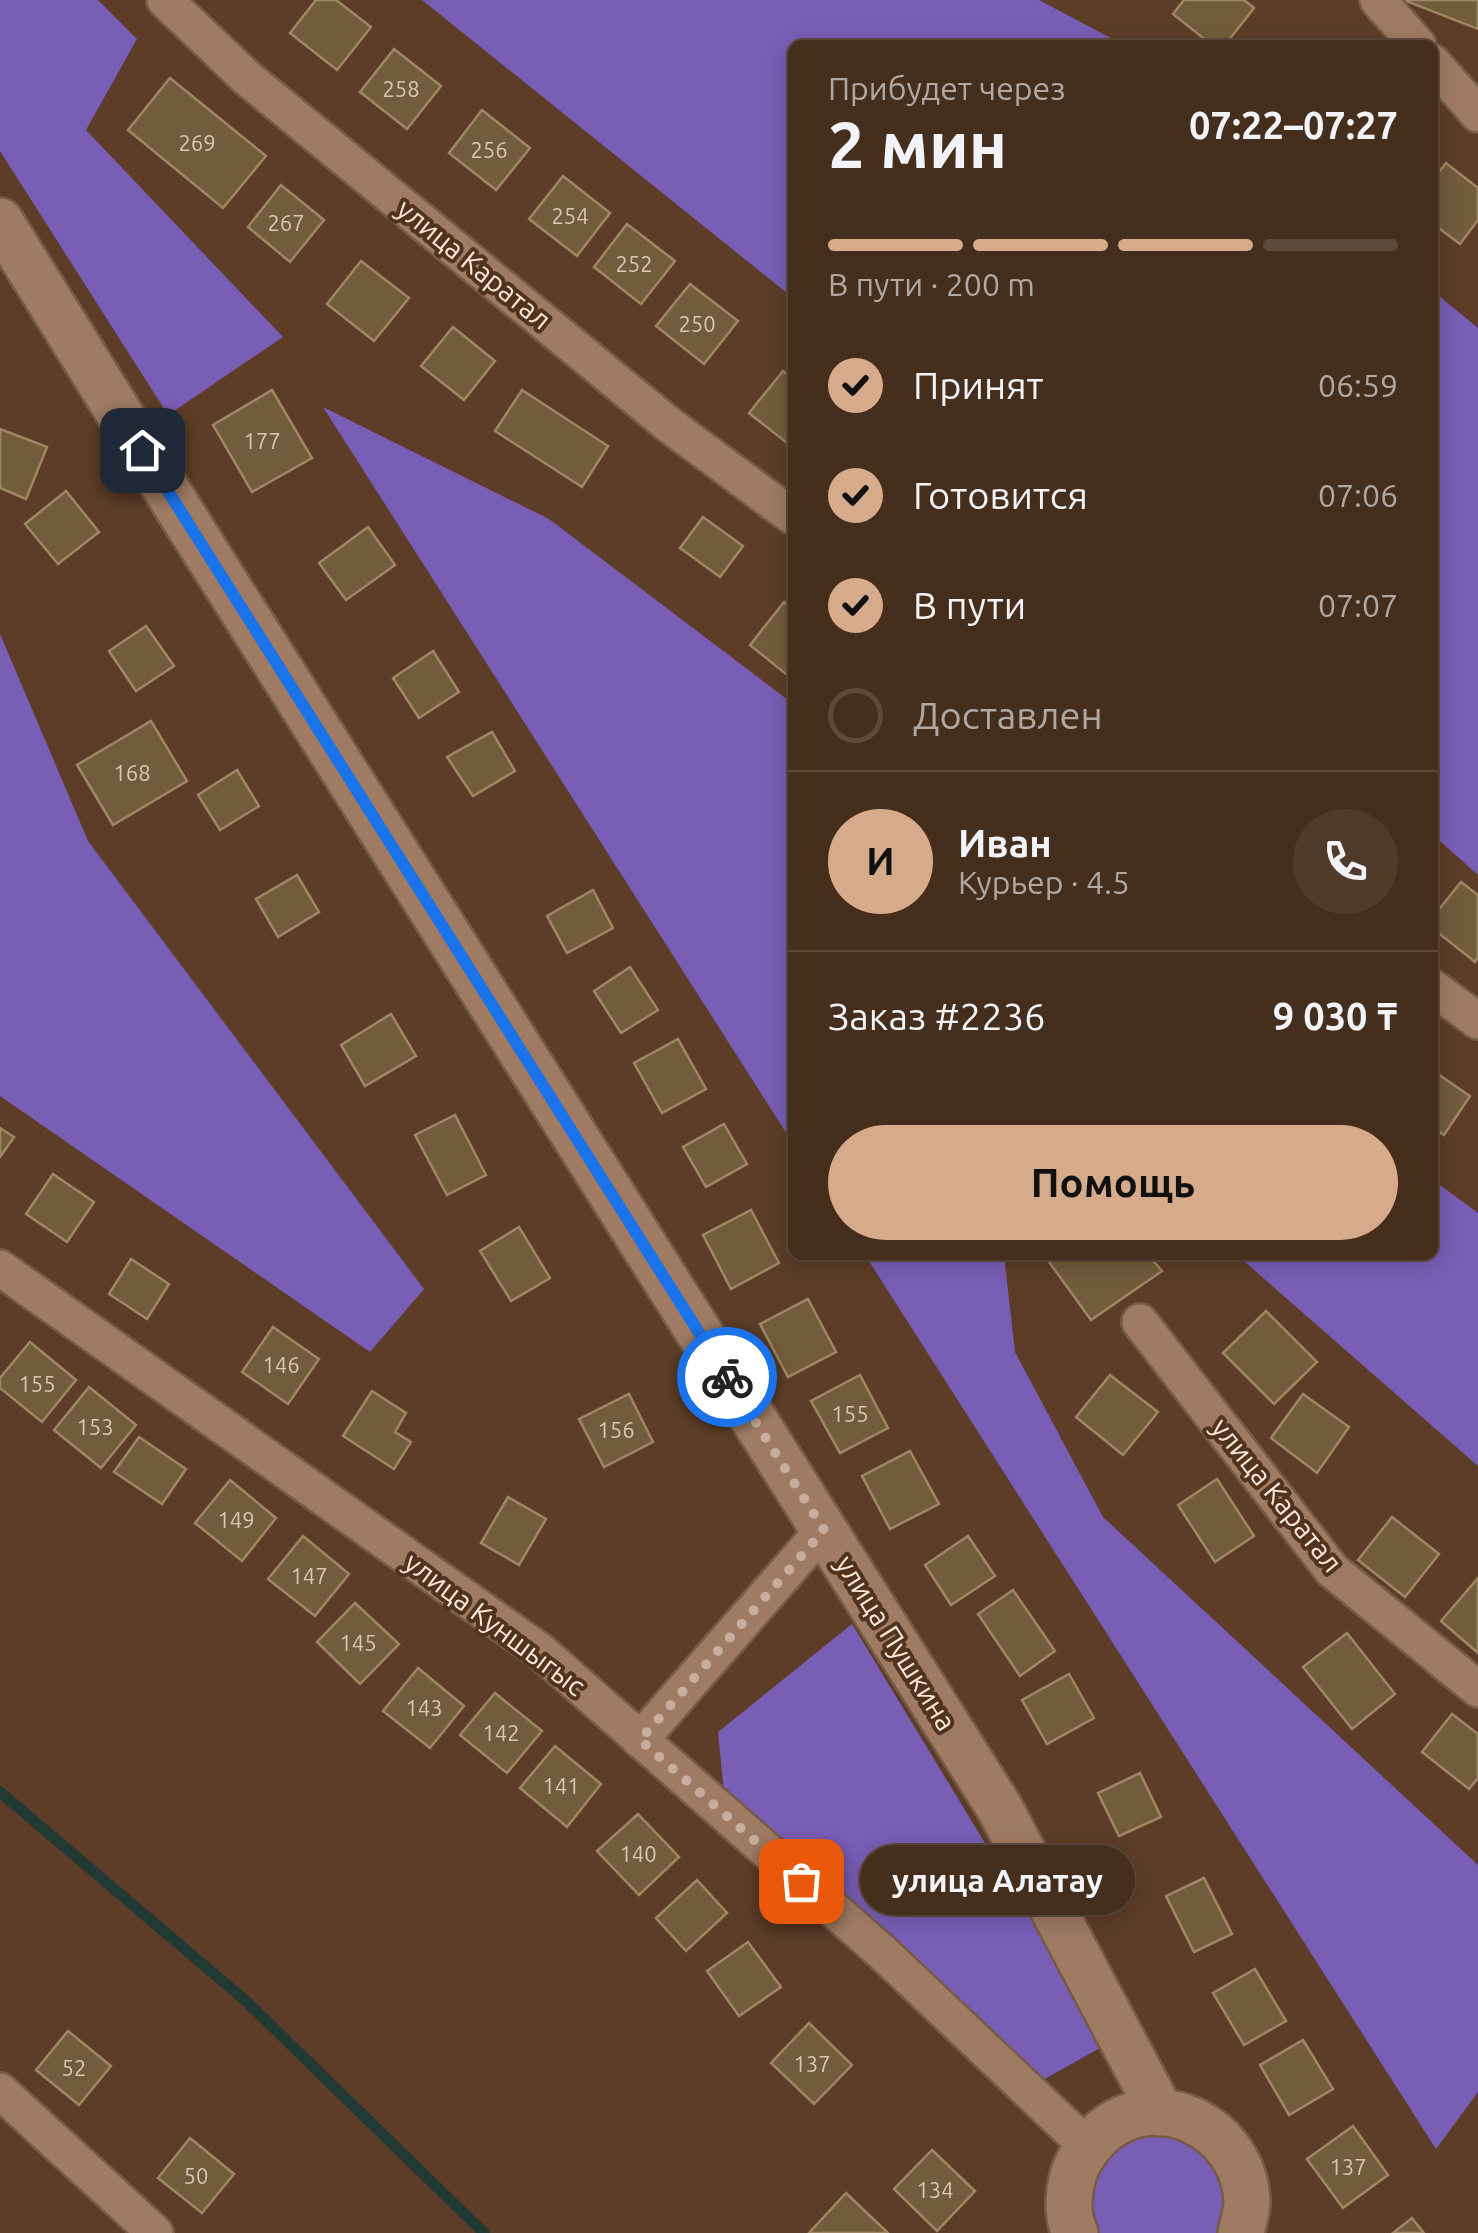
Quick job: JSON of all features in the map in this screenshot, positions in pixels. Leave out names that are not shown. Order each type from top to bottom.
[{"type":"street","name":"улица Каратал","points":[[165,0],[246,77],[668,424],[788,513]]},
{"type":"street","points":[[1378,0],[1414,40]]},
{"type":"street","points":[[1438,69],[1478,114]]},
{"type":"street","name":"улица Пушкина","points":[[0,221],[1000,1807],[1162,2113]]},
{"type":"street","points":[[1438,992],[1478,1021]]},
{"type":"street","name":"улица Куншыгыс","points":[[0,1268],[540,1652],[882,1952],[1087,2146]]},
{"type":"street","name":"улица Каратал","points":[[1140,1322],[1332,1570],[1478,1689]]},
{"type":"street","points":[[640,1740],[824,1530]]},
{"type":"street","points":[[0,2091],[155,2233]]},
{"type":"street","points":[[1075,2233],[1068,2198],[1074,2170],[1087,2146],[1108,2127],[1134,2116],[1162,2113],[1188,2118],[1214,2132],[1232,2153],[1244,2178],[1247,2206],[1242,2233]]},
{"type":"shaded area","points":[[0,0],[98,0],[137,39],[86,130],[283,337],[168,415],[0,151]]},
{"type":"shaded area","points":[[422,0],[1039,0],[1115,40],[788,40],[788,294]]},
{"type":"shaded area","points":[[1438,295],[1478,328],[1478,875],[1438,839]]},
{"type":"shaded area","points":[[323,407],[549,519],[788,700],[788,1136]]},
{"type":"shaded area","points":[[0,634],[88,841],[424,1289],[370,1352],[0,1096]]},
{"type":"shaded area","points":[[1438,1184],[1478,1213],[1478,1466],[1243,1260],[1438,1260]]},
{"type":"shaded area","points":[[868,1260],[1005,1260],[1015,1352],[1103,1517],[1478,1865],[1478,2092],[1436,2149]]},
{"type":"shaded area","points":[[852,1624],[1107,2044],[1043,2080],[724,1793],[718,1732]]},
{"type":"shaded area","points":[[1141,2123],[1214,2143],[1231,2233],[1088,2233],[1085,2174]]},
{"type":"building","points":[[316,0],[336,0],[371,27],[337,70],[290,33]]},
{"type":"building","points":[[1184,0],[1244,0],[1254,8],[1229,40],[1206,40],[1173,14]]},
{"type":"building","points":[[1478,0],[1478,29],[1406,1]]},
{"type":"building","points":[[394,49],[441,86],[407,129],[360,92]]},
{"type":"building","points":[[170,78],[266,156],[223,208],[128,130]]},
{"type":"building","points":[[482,110],[530,148],[496,190],[449,153]]},
{"type":"building","points":[[1446,163],[1478,188],[1478,220],[1460,244],[1438,228],[1438,173]]},
{"type":"building","points":[[563,176],[610,213],[577,256],[529,219]]},
{"type":"building","points":[[281,185],[324,220],[290,262],[248,227]]},
{"type":"building","points":[[627,224],[675,261],[641,304],[594,267]]},
{"type":"building","points":[[361,261],[409,298],[374,341],[327,304]]},
{"type":"building","points":[[690,284],[738,321],[704,364],[656,326]]},
{"type":"building","points":[[453,327],[495,361],[464,400],[421,366]]},
{"type":"building","points":[[783,371],[788,375],[788,444],[749,413]]},
{"type":"building","points":[[272,390],[312,458],[252,492],[213,425]]},
{"type":"building","points":[[522,390],[608,446],[582,487],[495,431]]},
{"type":"building","points":[[0,429],[47,447],[26,499],[0,488]]},
{"type":"building","points":[[66,491],[99,532],[58,564],[25,524]]},
{"type":"building","points":[[703,517],[743,546],[720,577],[680,548]]},
{"type":"building","points":[[368,527],[395,565],[346,600],[319,563]]},
{"type":"building","points":[[784,602],[788,606],[788,676],[750,645]]},
{"type":"building","points":[[146,626],[174,666],[136,691],[109,651]]},
{"type":"building","points":[[433,651],[459,692],[419,718],[393,678]]},
{"type":"building","points":[[151,721],[187,781],[113,825],[77,765]]},
{"type":"building","points":[[492,732],[515,771],[473,796],[447,757]]},
{"type":"building","points":[[237,770],[259,806],[220,830],[198,795]]},
{"type":"building","points":[[297,875],[319,912],[278,937],[256,899]]},
{"type":"building","points":[[1461,882],[1478,895],[1475,962],[1438,933],[1438,911]]},
{"type":"building","points":[[593,890],[613,928],[567,953],[547,916]]},
{"type":"building","points":[[630,967],[658,1010],[621,1033],[594,991]]},
{"type":"building","points":[[391,1014],[416,1056],[365,1086],[341,1045]]},
{"type":"building","points":[[678,1039],[706,1089],[662,1113],[634,1063]]},
{"type":"building","points":[[1438,1074],[1470,1096],[1444,1135],[1438,1131]]},
{"type":"building","points":[[455,1115],[486,1175],[447,1195],[415,1135]]},
{"type":"building","points":[[724,1124],[747,1164],[706,1187],[683,1147]]},
{"type":"building","points":[[0,1128],[14,1137],[0,1157]]},
{"type":"building","points":[[53,1174],[94,1202],[67,1242],[26,1214]]},
{"type":"building","points":[[751,1210],[779,1263],[731,1289],[703,1235]]},
{"type":"building","points":[[519,1227],[550,1278],[511,1301],[480,1251]]},
{"type":"building","points":[[131,1259],[169,1284],[147,1319],[109,1294]]},
{"type":"building","points":[[1048,1260],[1152,1260],[1162,1271],[1091,1320]]},
{"type":"building","points":[[808,1299],[836,1352],[788,1377],[760,1324]]},
{"type":"building","points":[[1266,1311],[1317,1362],[1274,1404],[1223,1353]]},
{"type":"building","points":[[273,1327],[319,1359],[288,1404],[242,1372]]},
{"type":"building","points":[[30,1342],[76,1380],[42,1422],[0,1388],[0,1378]]},
{"type":"building","points":[[860,1375],[888,1428],[840,1453],[811,1401]]},
{"type":"building","points":[[1110,1375],[1158,1412],[1123,1455],[1076,1417]]},
{"type":"building","points":[[89,1387],[136,1425],[101,1468],[54,1430]]},
{"type":"building","points":[[372,1391],[406,1413],[395,1432],[411,1442],[394,1469],[343,1436]]},
{"type":"building","points":[[629,1394],[653,1442],[604,1467],[579,1419]]},
{"type":"building","points":[[1303,1394],[1349,1427],[1317,1473],[1271,1438]]},
{"type":"building","points":[[139,1437],[186,1469],[162,1504],[114,1472]]},
{"type":"building","points":[[910,1451],[939,1504],[890,1529],[862,1476]]},
{"type":"building","points":[[1217,1479],[1254,1536],[1215,1562],[1178,1505]]},
{"type":"building","points":[[230,1480],[276,1518],[242,1561],[195,1523]]},
{"type":"building","points":[[508,1497],[546,1519],[519,1565],[481,1543]]},
{"type":"building","points":[[1392,1517],[1439,1554],[1405,1597],[1358,1560]]},
{"type":"building","points":[[303,1536],[349,1574],[315,1616],[268,1579]]},
{"type":"building","points":[[968,1536],[995,1576],[951,1605],[925,1565]]},
{"type":"building","points":[[1478,1578],[1478,1653],[1441,1621]]},
{"type":"building","points":[[1013,1590],[1055,1651],[1020,1676],[978,1614]]},
{"type":"building","points":[[355,1603],[399,1644],[360,1684],[317,1642]]},
{"type":"building","points":[[1347,1633],[1395,1694],[1352,1729],[1303,1667]]},
{"type":"building","points":[[418,1668],[464,1706],[430,1748],[383,1711]]},
{"type":"building","points":[[1069,1674],[1094,1718],[1047,1744],[1022,1700]]},
{"type":"building","points":[[495,1693],[542,1731],[507,1773],[460,1735]]},
{"type":"building","points":[[1452,1714],[1478,1734],[1478,1778],[1469,1789],[1422,1752]]},
{"type":"building","points":[[555,1746],[601,1784],[567,1827],[520,1788]]},
{"type":"building","points":[[1140,1773],[1161,1817],[1119,1836],[1098,1793]]},
{"type":"building","points":[[638,1814],[679,1857],[639,1895],[597,1851]]},
{"type":"building","points":[[1204,1878],[1232,1934],[1194,1952],[1166,1896]]},
{"type":"building","points":[[697,1880],[727,1913],[686,1951],[656,1918]]},
{"type":"building","points":[[748,1942],[781,1987],[739,2016],[707,1971]]},
{"type":"building","points":[[1255,1969],[1286,2021],[1244,2045],[1213,1993]]},
{"type":"building","points":[[809,2023],[852,2065],[814,2104],[771,2063]]},
{"type":"building","points":[[68,2031],[111,2066],[79,2105],[36,2070]]},
{"type":"building","points":[[1303,2040],[1333,2089],[1289,2115],[1260,2065]]},
{"type":"building","points":[[1353,2126],[1388,2175],[1343,2208],[1307,2159]]},
{"type":"building","points":[[190,2138],[234,2174],[202,2213],[158,2178]]},
{"type":"building","points":[[932,2150],[975,2191],[937,2231],[894,2189]]},
{"type":"building","points":[[846,2193],[888,2233],[809,2233]]},
{"type":"building","points":[[1412,2218],[1424,2233],[1393,2233]]},
{"type":"waterway","points":[[0,1792],[246,2001],[484,2233]]},
{"type":"way so far","points":[[727,1377],[824,1530],[640,1740],[801,1881]]},
{"type":"place","name":"улица Алатау","points":[[801,1881]]},
{"type":"route","points":[[142,450],[727,1377]]}]
